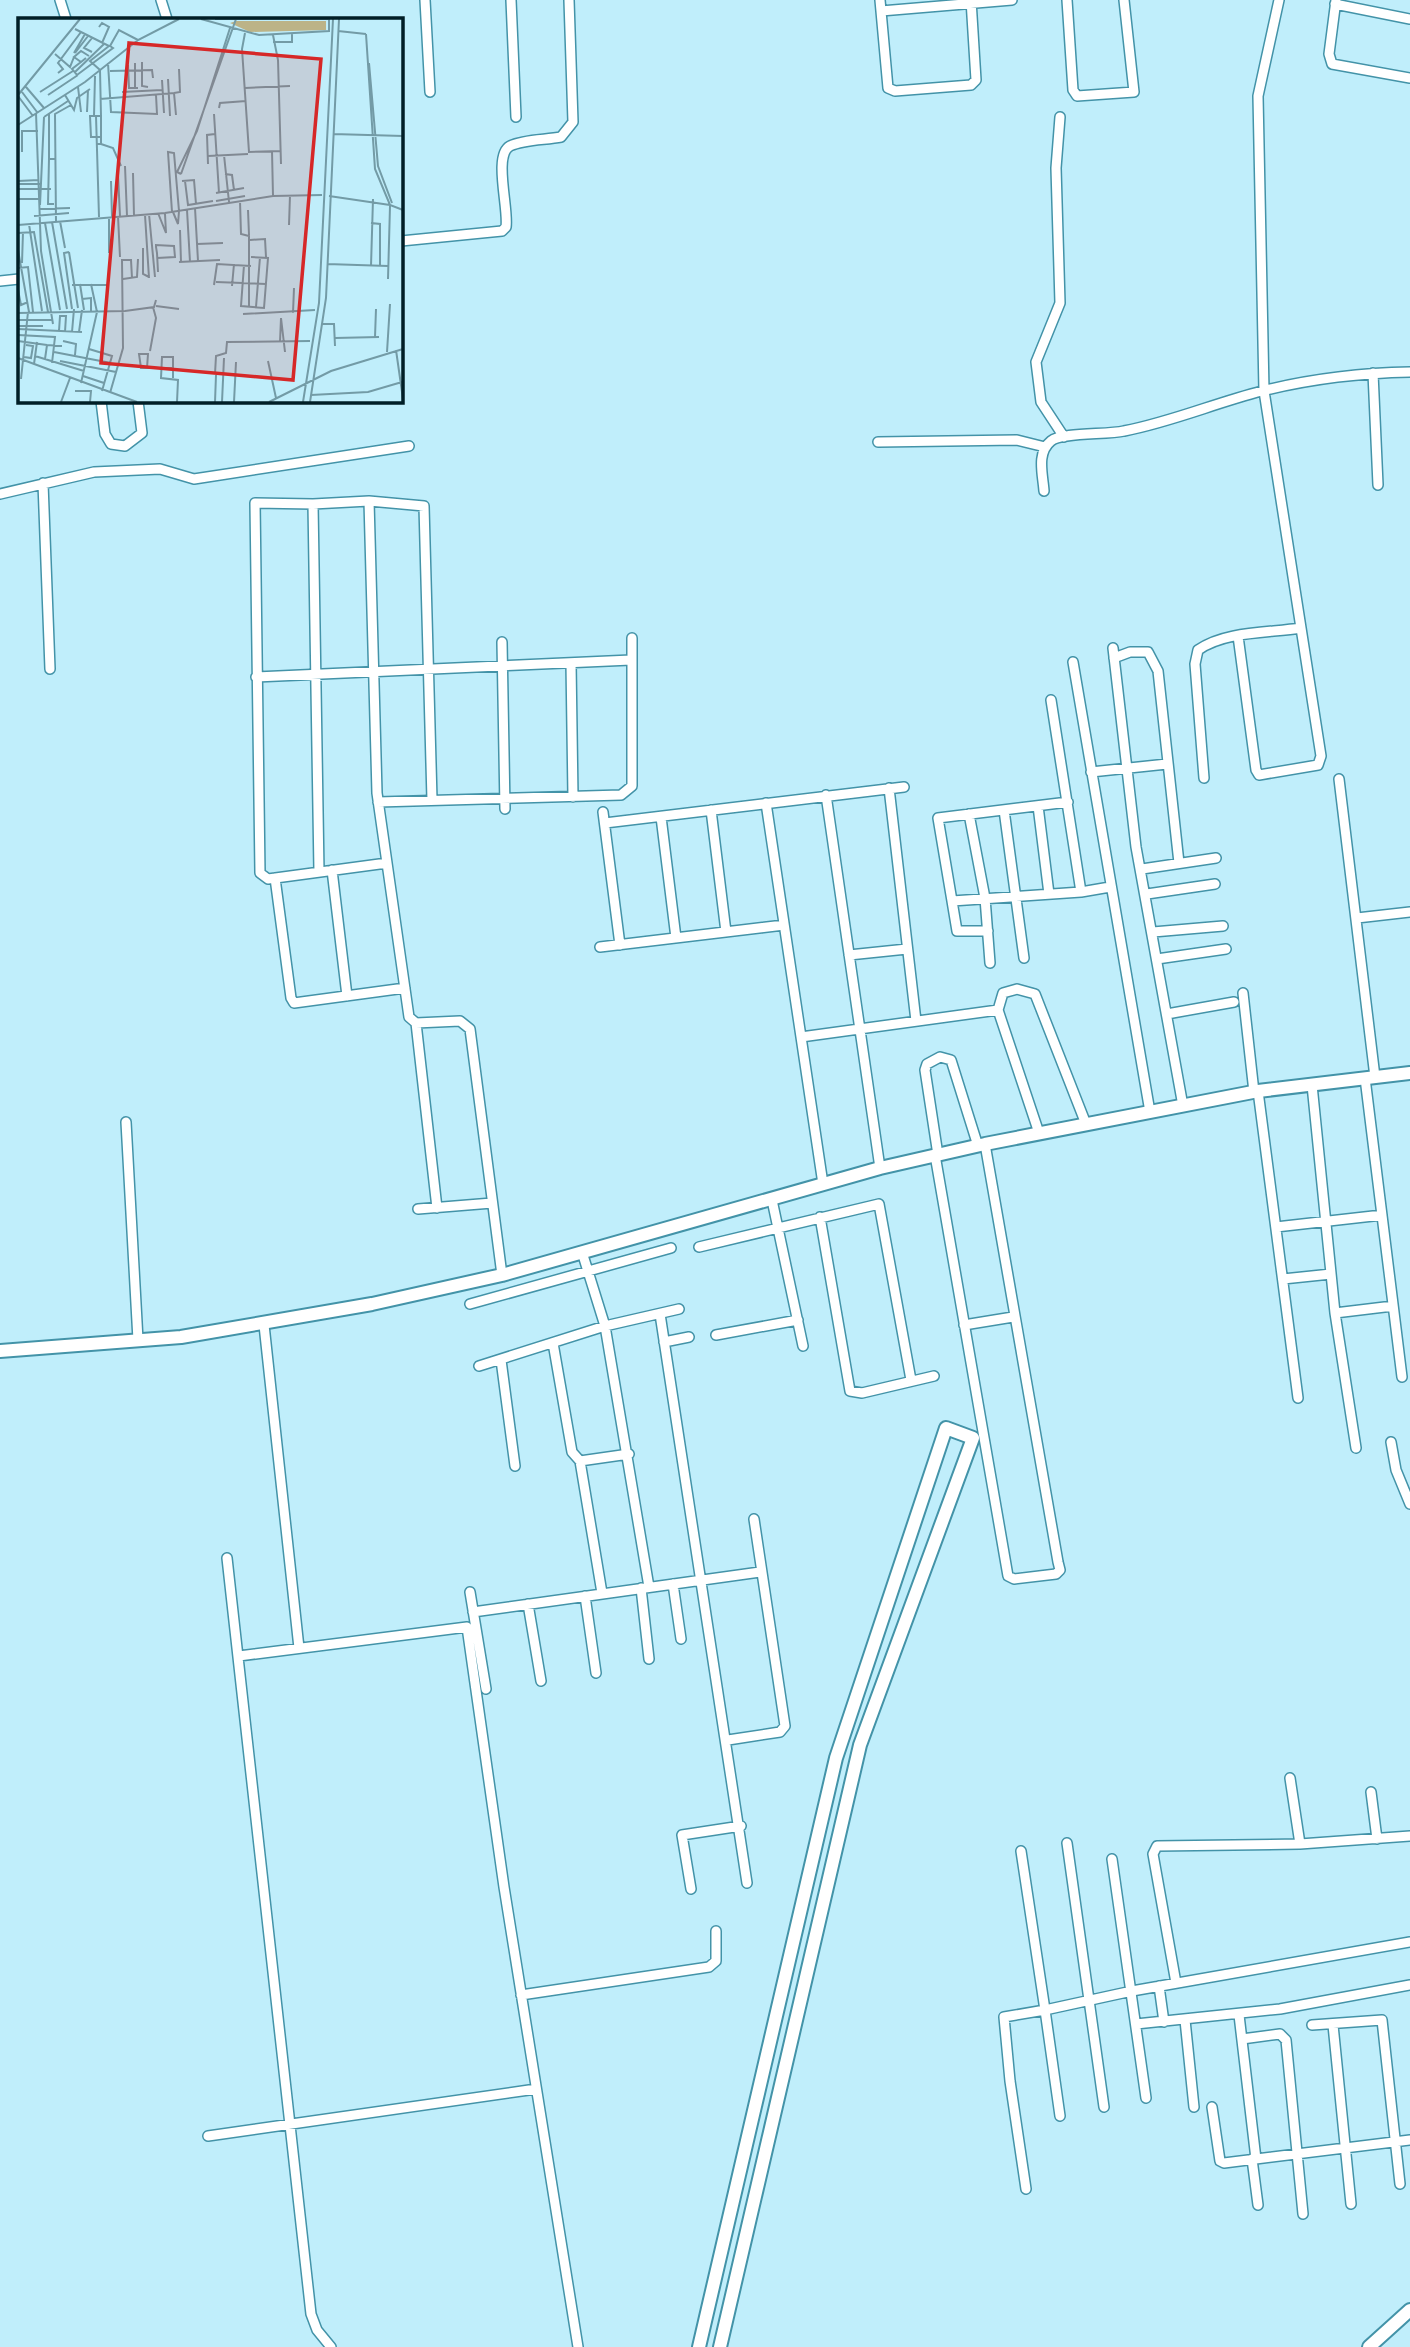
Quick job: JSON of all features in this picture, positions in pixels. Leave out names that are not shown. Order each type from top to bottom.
[{"type":"street","points":[[60,0],[66,18]]},
{"type":"street","points":[[161,0],[167,18]]},
{"type":"street","points":[[425,0],[430,92]]},
{"type":"street","points":[[511,0],[516,117]]},
{"type":"street","points":[[402,241],[502,231],[506,227],[501,163],[505,151],[513,145],[561,138],[573,122],[569,0]]},
{"type":"street","points":[[880,0],[888,88],[895,91],[971,85],[976,80],[971,2]]},
{"type":"street","points":[[881,11],[1012,0]]},
{"type":"street","points":[[1067,0],[1073,90],[1077,96],[1135,92],[1124,0]]},
{"type":"street","points":[[1238,636],[1256,770],[1259,775],[1318,765],[1321,762],[1264,391],[1258,96],[1279,0]]},
{"type":"street","points":[[1410,19],[1336,2],[1329,54],[1332,64],[1410,78]]},
{"type":"street","points":[[1060,117],[1056,167],[1060,303],[1036,362],[1041,402],[1064,437]]},
{"type":"street","points":[[0,281],[18,279]]},
{"type":"street","points":[[1044,491],[1041,455],[1045,447],[1056,438],[1112,434],[1164,423],[1264,391],[1373,373],[1410,372]]},
{"type":"street","points":[[1373,373],[1378,485]]},
{"type":"street","points":[[101,402],[105,434],[111,444],[125,446],[134,442],[142,433],[138,402]]},
{"type":"street","points":[[878,442],[1017,440],[1045,447]]},
{"type":"street","points":[[0,494],[94,472],[152,469],[194,479],[409,446]]},
{"type":"street","points":[[43,483],[50,669]]},
{"type":"street","points":[[369,501],[378,802],[409,1017],[416,1023],[437,1208]]},
{"type":"street","points":[[387,863],[275,878],[263,877],[260,873],[256,503],[369,501],[421,505],[426,511],[432,800]]},
{"type":"street","points":[[313,504],[319,872]]},
{"type":"street","points":[[1205,778],[1195,664],[1198,650],[1209,643],[1238,636],[1301,628]]},
{"type":"street","points":[[378,802],[621,795],[632,786],[632,638]]},
{"type":"street","points":[[502,642],[505,809]]},
{"type":"street","points":[[1179,863],[1158,671],[1152,655],[1140,651],[1113,653],[1142,869],[1183,1106]]},
{"type":"street","points":[[256,677],[374,674],[631,660]]},
{"type":"street","points":[[1073,662],[1150,1112]]},
{"type":"street","points":[[571,663],[573,797]]},
{"type":"street","points":[[1051,700],[1081,892]]},
{"type":"street","points":[[1091,772],[1167,764]]},
{"type":"street","points":[[1339,779],[1357,918],[1382,1215],[1402,1377]]},
{"type":"street","points":[[605,823],[826,794],[904,787]]},
{"type":"street","points":[[889,788],[916,1021]]},
{"type":"street","points":[[826,794],[880,1168]]},
{"type":"street","points":[[988,931],[957,931],[938,818],[1068,802]]},
{"type":"street","points":[[766,803],[823,1184]]},
{"type":"street","points":[[1038,806],[1049,894]]},
{"type":"street","points":[[711,810],[726,932]]},
{"type":"street","points":[[1003,810],[1024,958]]},
{"type":"street","points":[[603,812],[620,945]]},
{"type":"street","points":[[969,814],[985,898],[990,962]]},
{"type":"street","points":[[661,817],[676,938]]},
{"type":"street","points":[[1142,869],[1216,858]]},
{"type":"street","points":[[332,870],[347,996]]},
{"type":"street","points":[[275,878],[291,998],[300,1004],[405,988]]},
{"type":"street","points":[[1147,894],[1215,884]]},
{"type":"street","points":[[953,901],[1081,892],[1110,887]]},
{"type":"street","points":[[1357,918],[1410,912]]},
{"type":"street","points":[[600,947],[783,925]]},
{"type":"street","points":[[1153,932],[1223,926]]},
{"type":"street","points":[[849,955],[908,949]]},
{"type":"street","points":[[1157,959],[1226,949]]},
{"type":"street","points":[[1039,1133],[998,1010],[1003,993],[1017,989],[1035,994],[1086,1124]]},
{"type":"street","points":[[1243,993],[1298,1398]]},
{"type":"street","points":[[1167,1014],[1234,1002]]},
{"type":"street","points":[[801,1037],[998,1010]]},
{"type":"street","points":[[416,1023],[452,1020],[467,1024],[470,1029],[502,1275]]},
{"type":"street","points":[[940,1057],[951,1060],[981,1145],[1060,1570],[1056,1574],[1014,1579],[1008,1576],[936,1155],[925,1070],[927,1064],[940,1057]]},
{"type":"street","points":[[0,1352],[138,1340],[264,1325],[502,1275],[880,1168],[981,1145],[1256,1092],[1410,1073]]},
{"type":"street","points":[[1312,1085],[1335,1313],[1356,1448]]},
{"type":"street","points":[[126,1122],[138,1340]]},
{"type":"street","points":[[772,1200],[803,1346]]},
{"type":"street","points":[[418,1209],[492,1203]]},
{"type":"street","points":[[699,1247],[879,1204],[911,1380]]},
{"type":"street","points":[[1276,1227],[1382,1215]]},
{"type":"street","points":[[820,1217],[850,1391],[862,1393],[934,1376]]},
{"type":"street","points":[[470,1304],[671,1248]]},
{"type":"street","points":[[582,1252],[606,1326],[629,1454],[645,1587],[649,1659]]},
{"type":"street","points":[[1283,1279],[1331,1274]]},
{"type":"street","points":[[1335,1313],[1393,1306]]},
{"type":"street","points":[[479,1366],[606,1326],[678,1308]]},
{"type":"street","points":[[660,1314],[728,1740],[747,1883]]},
{"type":"street","points":[[964,1325],[1013,1317]]},
{"type":"street","points":[[716,1335],[798,1320]]},
{"type":"street","points":[[264,1325],[299,1648]]},
{"type":"street","points":[[664,1342],[689,1337]]},
{"type":"street","points":[[552,1343],[572,1452],[580,1461],[603,1593]]},
{"type":"street","points":[[501,1360],[515,1466]]},
{"type":"street","points":[[699,2347],[836,1758],[946,1428],[973,1438],[860,1745],[720,2347]]},
{"type":"street","points":[[1391,1442],[1396,1470],[1410,1504]]},
{"type":"street","points":[[580,1461],[629,1454]]},
{"type":"street","points":[[728,1740],[780,1732],[785,1726],[754,1519]]},
{"type":"street","points":[[228,1558],[312,2314],[317,2330],[331,2347]]},
{"type":"street","points":[[473,1612],[760,1572]]},
{"type":"street","points":[[673,1584],[681,1639]]},
{"type":"street","points":[[470,1592],[486,1689]]},
{"type":"street","points":[[585,1595],[596,1673]]},
{"type":"street","points":[[528,1604],[541,1682]]},
{"type":"street","points":[[240,1656],[467,1627],[521,1995],[578,2347]]},
{"type":"street","points":[[1290,1778],[1300,1844]]},
{"type":"street","points":[[1371,1792],[1377,1839]]},
{"type":"street","points":[[691,1889],[682,1835],[741,1826]]},
{"type":"street","points":[[1176,1983],[1154,1849],[1165,1844],[1300,1844],[1410,1836]]},
{"type":"street","points":[[1067,1843],[1104,2107]]},
{"type":"street","points":[[1021,1851],[1060,2116]]},
{"type":"street","points":[[1112,1859],[1146,2098]]},
{"type":"street","points":[[521,1995],[709,1967],[716,1961],[716,1931]]},
{"type":"street","points":[[1026,2189],[1003,2020],[1008,2016],[1159,1986],[1410,1942]]},
{"type":"street","points":[[1136,2024],[1239,2015],[1410,1985]]},
{"type":"street","points":[[1159,1986],[1164,2022]]},
{"type":"street","points":[[1239,2015],[1258,2205]]},
{"type":"street","points":[[1312,2025],[1333,2025],[1376,2018],[1382,2020],[1400,2184]]},
{"type":"street","points":[[1185,2020],[1195,2107]]},
{"type":"street","points":[[1333,2025],[1350,2204]]},
{"type":"street","points":[[1242,2039],[1280,2034],[1286,2040],[1303,2214]]},
{"type":"street","points":[[208,2136],[537,2089]]},
{"type":"street","points":[[1212,2107],[1220,2161],[1224,2163],[1410,2140]]},
{"type":"street","points":[[1369,2347],[1410,2311]]}]
